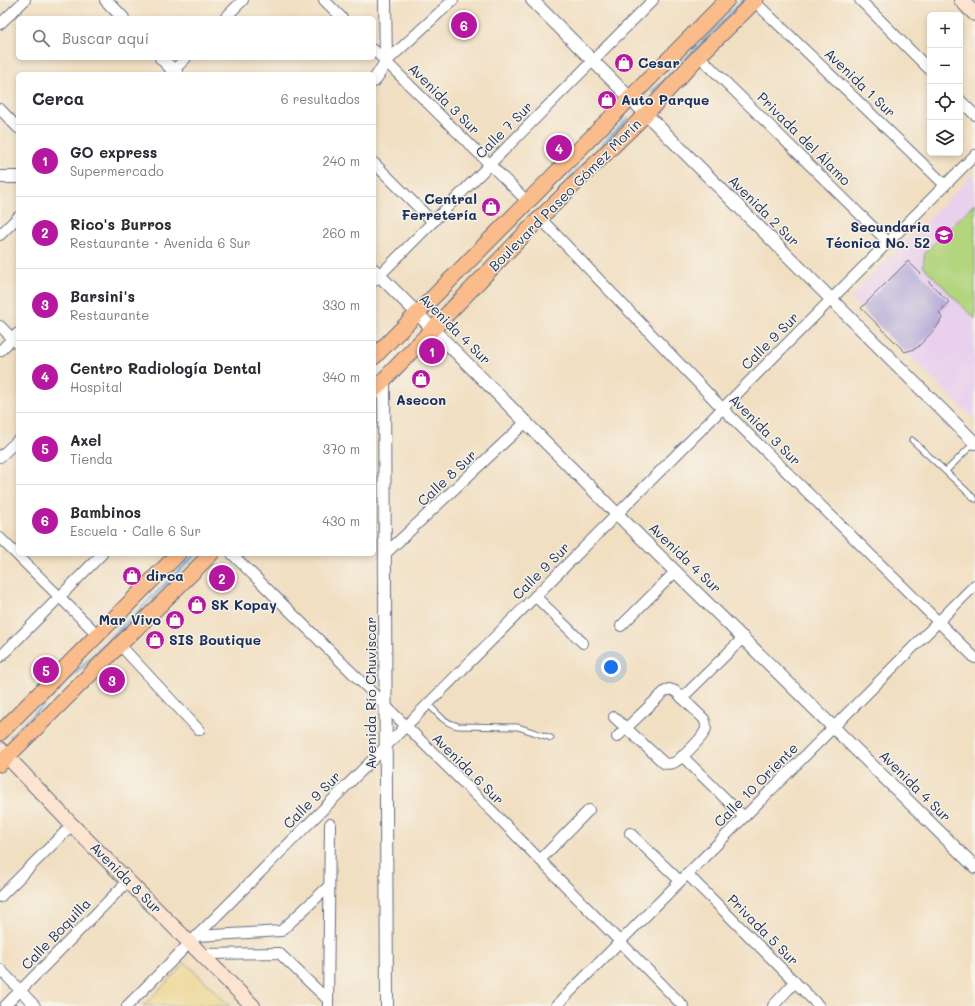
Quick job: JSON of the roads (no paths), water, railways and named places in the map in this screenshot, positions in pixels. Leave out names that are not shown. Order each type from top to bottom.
[{"type":"main road","name":"Boulevard Paseo Gómez Morín","points":[[376,355],[727,0]]},
{"type":"main road","points":[[961,0],[975,14]]},
{"type":"main road","name":"Boulevard Paseo Gómez Morín","points":[[379,385],[540,218],[646,114],[699,56],[755,1]]},
{"type":"main road","points":[[379,385],[393,338]]},
{"type":"main road","points":[[0,733],[176,556]]},
{"type":"main road","points":[[2,756],[120,645],[210,556]]},
{"type":"main road","name":"Avenida 8 Sur","points":[[2,756],[128,881],[193,939],[202,954],[253,1006]]},
{"type":"street","points":[[0,24],[25,0]]},
{"type":"street","points":[[106,0],[121,16]]},
{"type":"street","points":[[227,16],[243,0]]},
{"type":"street","points":[[324,0],[340,16]]},
{"type":"street","points":[[386,0],[386,62]]},
{"type":"street","points":[[376,77],[386,62],[453,0]]},
{"type":"street","name":"Avenida 2 Sur","points":[[532,0],[975,443]]},
{"type":"street","name":"Calle 7 Sur","points":[[376,275],[433,222],[653,0]]},
{"type":"street","points":[[860,0],[927,67]]},
{"type":"street","name":"Avenida 1 Sur","points":[[755,1],[945,185]]},
{"type":"street","name":"Avenida 3 Sur","points":[[376,52],[528,202]]},
{"type":"street","name":"Privada del Álamo","points":[[699,56],[888,242]]},
{"type":"street","points":[[163,60],[172,72]]},
{"type":"street","points":[[174,72],[184,60]]},
{"type":"street","points":[[963,103],[975,115]]},
{"type":"street","points":[[0,109],[16,126]]},
{"type":"street","name":"Calle 9 Sur","points":[[127,1006],[975,155]]},
{"type":"street","points":[[376,165],[433,222]]},
{"type":"street","points":[[0,177],[16,176]]},
{"type":"street","name":"Avenida 3 Sur","points":[[540,218],[722,408],[975,658]]},
{"type":"street","points":[[0,235],[16,219]]},
{"type":"street","name":"Avenida 4 Sur","points":[[376,275],[418,313],[527,421],[617,514],[744,637],[975,867]]},
{"type":"street","points":[[0,326],[16,338],[0,351]]},
{"type":"street","name":"Avenida Río Chuviscar","points":[[379,385],[385,554],[387,1006]]},
{"type":"street","name":"Calle 8 Sur","points":[[385,554],[527,421]]},
{"type":"street","points":[[0,457],[16,442]]},
{"type":"street","points":[[0,538],[16,554]]},
{"type":"street","points":[[18,556],[98,635]]},
{"type":"street","points":[[2,652],[100,556]]},
{"type":"street","name":"Avenida 6 Sur","points":[[234,556],[540,860],[682,1006]]},
{"type":"street","points":[[621,626],[676,571]]},
{"type":"street","name":"Calle 10 Oriente","points":[[556,1006],[975,585]]},
{"type":"street","points":[[535,596],[583,643]]},
{"type":"street","points":[[682,698],[744,637]]},
{"type":"street","points":[[120,645],[200,730]]},
{"type":"street","points":[[614,717],[626,728],[667,764],[673,763],[682,756],[703,734],[706,727],[704,719],[682,698],[669,689],[664,692],[626,728],[618,737]]},
{"type":"street","points":[[682,756],[744,817]]},
{"type":"street","points":[[540,860],[589,810]]},
{"type":"street","points":[[328,1003],[330,824]]},
{"type":"street","points":[[0,897],[72,825]]},
{"type":"street","name":"Privada 5 Sur","points":[[630,833],[684,878],[819,1006]]},
{"type":"street","name":"Calle Boquilla","points":[[5,1006],[128,881]]},
{"type":"street","points":[[193,939],[281,931],[329,886]]},
{"type":"street","points":[[202,954],[280,953],[328,1003]]},
{"type":"street","points":[[0,969],[35,1006]]},
{"type":"street","points":[[773,1006],[795,982]]},
{"type":"lane","points":[[912,440],[975,499]]},
{"type":"lane","points":[[946,471],[975,443]]},
{"type":"lane","points":[[428,704],[444,721],[450,724],[458,726],[518,727],[551,738]]},
{"type":"waterway","points":[[653,92],[744,0]]},
{"type":"waterway","points":[[570,178],[628,119]]},
{"type":"waterway","points":[[444,307],[455,295]]},
{"type":"waterway","points":[[11,737],[194,556]]},
{"type":"place","name":"Bambinos","points":[[464,25]]},
{"type":"place","name":"Cesar","points":[[624,63]]},
{"type":"place","name":"Auto Parque","points":[[607,100]]},
{"type":"place","name":"Centro Radiología Dental","points":[[559,148]]},
{"type":"place","name":"Central Ferretería","points":[[491,207]]},
{"type":"place","name":"Secundaria Técnica No. 52","points":[[944,235]]},
{"type":"place","name":"GO express","points":[[432,351]]},
{"type":"place","name":"Asecon","points":[[421,379]]},
{"type":"place","name":"dirca","points":[[132,576]]},
{"type":"place","name":"Rico's Burros","points":[[222,578]]},
{"type":"place","name":"SK Kopay","points":[[197,605]]},
{"type":"place","name":"Mar Vivo","points":[[175,620]]},
{"type":"place","name":"SIS Boutique","points":[[155,640]]},
{"type":"place","name":"Axel","points":[[46,670]]},
{"type":"place","name":"Barsini's","points":[[112,680]]}]
